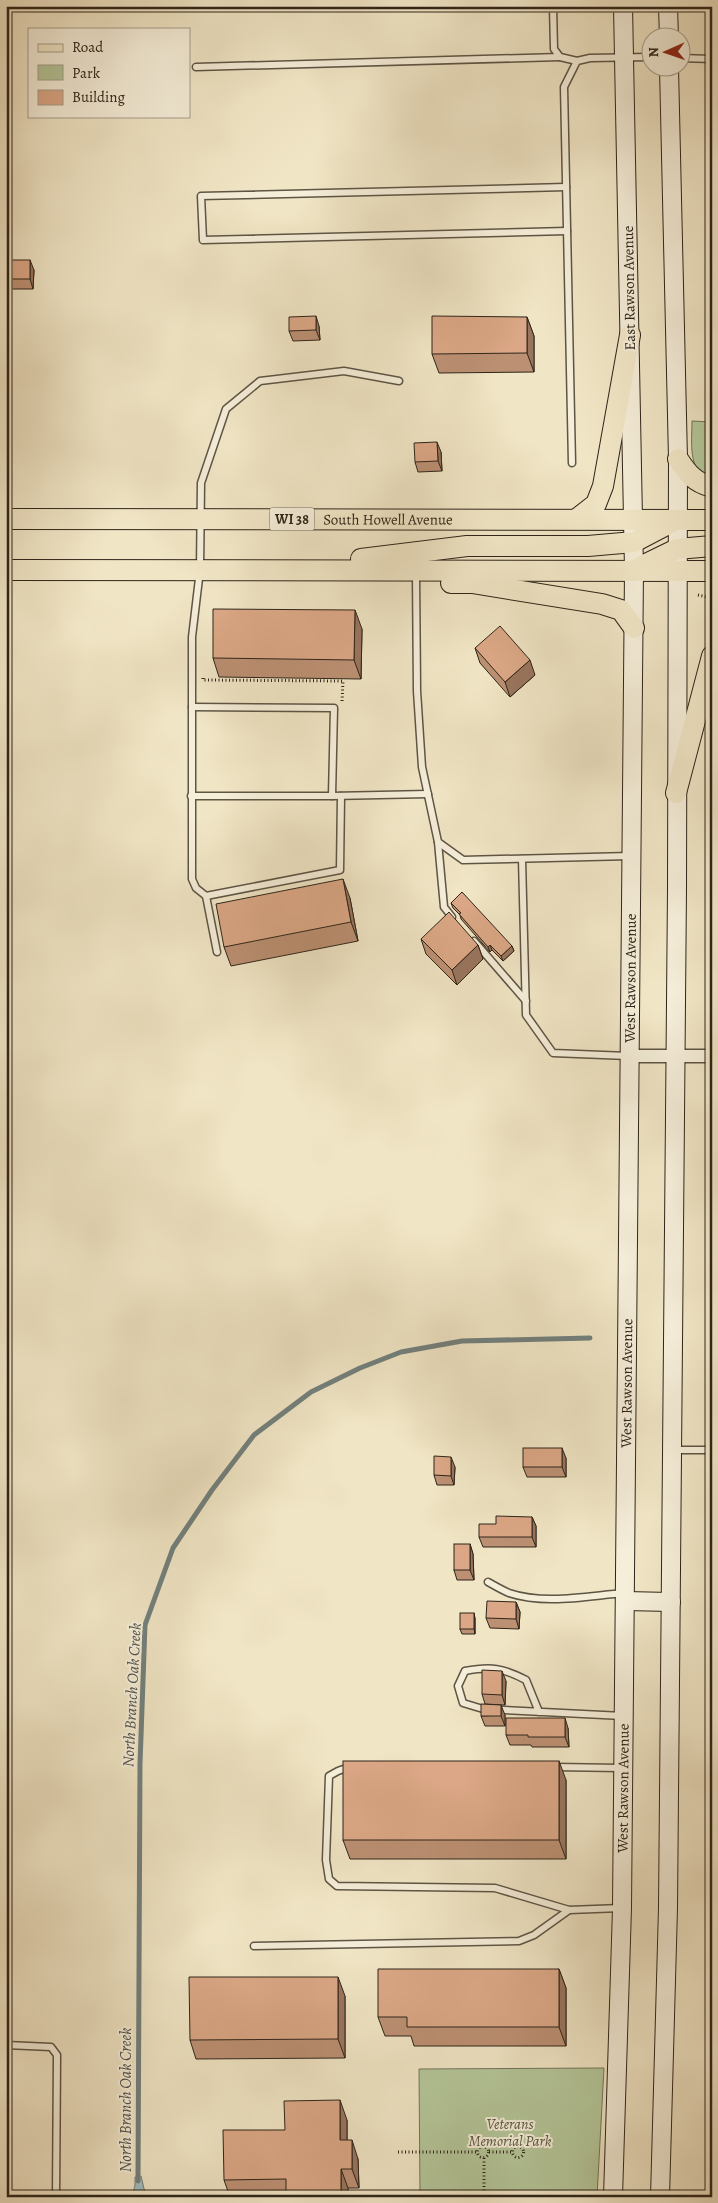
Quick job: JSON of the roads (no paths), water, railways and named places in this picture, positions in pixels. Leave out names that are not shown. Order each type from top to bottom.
[{"type":"main road","name":"East Rawson Avenue","points":[[623,6],[634,570]]},
{"type":"main road","points":[[668,6],[668,28]]},
{"type":"main road","points":[[660,2197],[668,1936],[676,1056],[678,460],[669,78]]},
{"type":"main road","points":[[578,518],[596,504],[603,486],[630,335]]},
{"type":"main road","points":[[678,460],[688,475],[699,483],[712,487]]},
{"type":"main road","name":"South Howell Avenue","points":[[6,519],[578,518],[712,520]]},
{"type":"main road","points":[[277,570],[467,546],[588,546],[634,542],[678,519]]},
{"type":"main road","points":[[634,570],[677,549],[712,546]]},
{"type":"main road","points":[[6,570],[331,570],[390,583],[416,576],[634,570],[712,571]]},
{"type":"main road","name":"West Rawson Avenue","points":[[614,2197],[622,1908],[634,570]]},
{"type":"main road","points":[[416,576],[602,604],[620,610],[634,628]]},
{"type":"main road","points":[[676,792],[712,656]]},
{"type":"main road","points":[[625,1597],[671,1602]]},
{"type":"street","points":[[630,1056],[712,1056]]},
{"type":"lane","points":[[553,6],[554,49],[560,57]]},
{"type":"lane","points":[[196,67],[560,57],[577,61],[590,58],[640,57]]},
{"type":"lane","points":[[690,58],[712,59]]},
{"type":"lane","points":[[572,463],[564,87],[577,61]]},
{"type":"lane","points":[[566,187],[201,196],[203,240],[567,231]]},
{"type":"lane","points":[[217,952],[206,896],[196,888],[192,879],[192,636],[200,570],[201,483],[226,409],[260,381],[344,371],[399,381]]},
{"type":"lane","points":[[416,576],[417,692],[422,767],[438,842],[444,907],[456,921]]},
{"type":"lane","points":[[192,707],[334,708],[332,796]]},
{"type":"lane","points":[[191,796],[428,794]]},
{"type":"lane","points":[[206,896],[340,870],[341,796]]},
{"type":"lane","points":[[438,842],[463,860],[632,856]]},
{"type":"lane","points":[[522,859],[526,1016],[553,1053],[630,1056]]},
{"type":"lane","points":[[469,936],[526,1001]]},
{"type":"lane","points":[[672,1450],[712,1450]]},
{"type":"lane","points":[[488,1582],[508,1592],[534,1598],[625,1597]]},
{"type":"lane","points":[[539,1712],[526,1680],[507,1670],[486,1667],[465,1672],[458,1686],[463,1703],[482,1709],[539,1712],[624,1716]]},
{"type":"lane","points":[[353,1766],[329,1776],[326,1860],[329,1879],[337,1886],[495,1888],[569,1910],[622,1908]]},
{"type":"lane","points":[[546,1767],[623,1768]]},
{"type":"lane","points":[[254,1946],[519,1941],[534,1936],[569,1910]]},
{"type":"lane","points":[[6,2045],[51,2047],[56,2055],[56,2197]]},
{"type":"water","points":[[141,2176],[146,2197],[132,2197],[135,2177]]},
{"type":"waterway","name":"North Branch Oak Creek","points":[[138,2181],[140,1764],[145,1625],[173,1548],[212,1490],[254,1435],[311,1392],[360,1368],[401,1352],[462,1341],[590,1338]]},
{"type":"park label","name":"Veterans Memorial Park","points":[[510,2132]]}]
